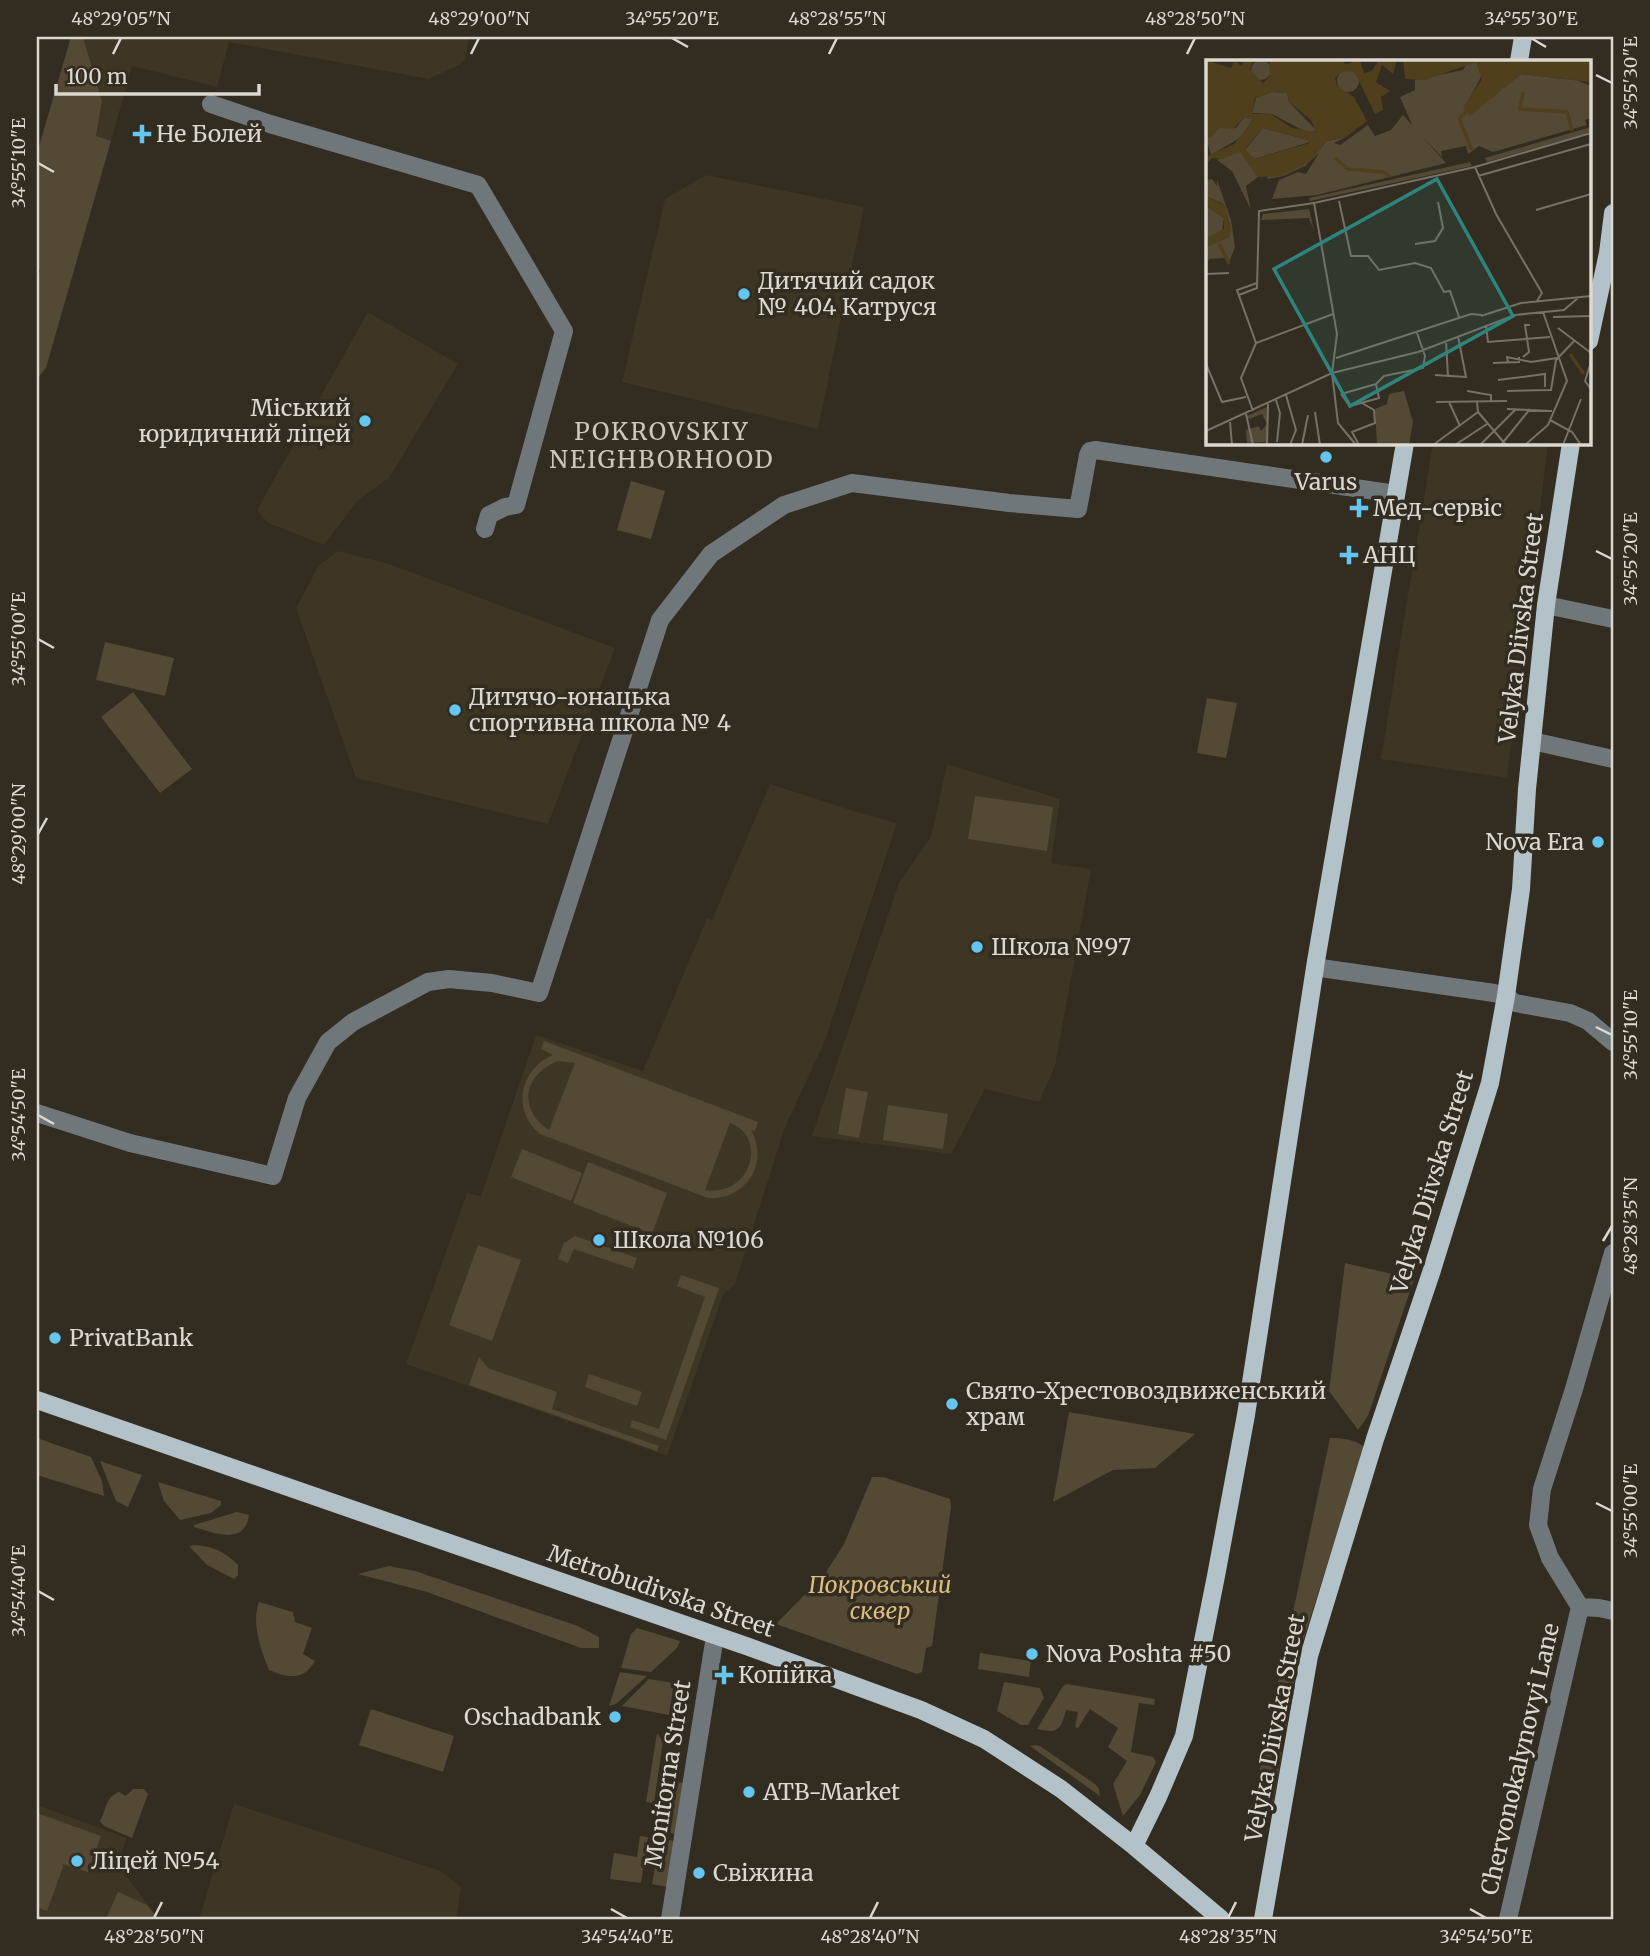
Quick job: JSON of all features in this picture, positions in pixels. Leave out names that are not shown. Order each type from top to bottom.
[{"type":"main road","points":[[1518,60],[1523,37]]},
{"type":"main road","points":[[1590,337],[1600,302],[1613,213]]},
{"type":"main road","points":[[1134,1846],[1184,1736],[1246,1415],[1316,961],[1405,444]]},
{"type":"main road","name":"Velyka Diivska Street","points":[[1263,1919],[1309,1656],[1375,1439],[1432,1270],[1490,1083],[1507,996],[1521,889],[1546,605],[1571,444]]},
{"type":"main road","name":"Metrobudivska Street","points":[[37,1400],[898,1701],[984,1739],[1061,1789],[1221,1919]]},
{"type":"street","points":[[211,104],[282,128],[478,185],[565,331],[516,505],[489,514],[485,529]]},
{"type":"street","points":[[37,1113],[130,1143],[273,1176],[297,1098],[328,1042],[353,1021],[428,982],[449,979],[492,983],[539,993],[660,620],[711,554],[784,505],[852,484],[1078,509],[1088,455],[1095,450],[1396,494]]},
{"type":"street","points":[[1546,605],[1613,619]]},
{"type":"street","points":[[1532,741],[1613,759]]},
{"type":"street","points":[[1316,961],[1321,968],[1507,996],[1515,1003],[1570,1013],[1588,1021],[1613,1042]]},
{"type":"street","name":"Chervonokalynovyi Lane","points":[[1508,1919],[1580,1607],[1550,1558],[1538,1525],[1542,1489],[1613,1253]]},
{"type":"street","points":[[1580,1607],[1613,1611]]},
{"type":"street","name":"Monitorna Street","points":[[670,1919],[715,1636]]},
{"type":"shaded area","points":[[83,37],[469,37],[465,59],[459,65],[429,79],[229,42],[217,87],[132,66],[111,141],[96,137],[102,101]]},
{"type":"shaded area","name":"Дитячий садок № 404 Катруся","points":[[706,175],[864,207],[818,429],[622,382],[665,199]]},
{"type":"shaded area","name":"Міський юридичний ліцей","points":[[368,312],[458,364],[389,478],[357,501],[324,545],[268,523],[257,510]]},
{"type":"shaded area","points":[[1433,444],[1548,444],[1507,778],[1381,759]]},
{"type":"shaded area","points":[[338,551],[389,564],[615,648],[548,824],[356,778],[296,608],[319,565]]},
{"type":"shaded area","name":"Школа №97","points":[[947,764],[1060,799],[1051,863],[1091,869],[1055,1066],[1039,1102],[985,1089],[951,1154],[812,1136],[899,883],[931,837]]},
{"type":"shaded area","name":"Школа №106","points":[[770,784],[897,823],[824,1043],[785,1127],[735,1284],[723,1295],[667,1456],[406,1364],[467,1193],[481,1196],[536,1035],[643,1071],[707,918],[712,920]]},
{"type":"shaded area","points":[[234,1804],[441,1871],[461,1887],[456,1919],[199,1919]]},
{"type":"shaded area","name":"Ліцей №54","points":[[37,1805],[127,1838],[117,1864],[159,1919],[37,1919]]},
{"type":"green space","points":[[71,37],[83,37],[102,101],[96,136],[111,141],[46,368],[37,379],[37,282],[40,270],[37,269],[37,153]]},
{"type":"green space","points":[[631,481],[665,491],[651,539],[617,530]]},
{"type":"green space","points":[[105,642],[174,658],[165,696],[96,680]]},
{"type":"green space","points":[[133,692],[192,769],[160,793],[101,717]]},
{"type":"green space","points":[[1207,698],[1237,703],[1226,758],[1197,753]]},
{"type":"green space","points":[[975,796],[1053,807],[1047,851],[968,839]]},
{"type":"green space","points":[[544,1041],[758,1122],[755,1131],[751,1130],[758,1155],[756,1167],[743,1186],[733,1193],[708,1198],[540,1134],[525,1114],[523,1091],[533,1070],[553,1055],[541,1049]],"holes":[[[558,1061],[575,1063],[549,1130],[532,1112],[529,1092],[538,1074]],[[730,1123],[742,1130],[749,1140],[749,1164],[744,1175],[734,1184],[721,1190],[705,1190]]]},
{"type":"green space","points":[[846,1088],[868,1092],[859,1138],[838,1134]]},
{"type":"green space","points":[[888,1105],[948,1114],[943,1149],[883,1140]]},
{"type":"green space","points":[[522,1149],[582,1173],[571,1201],[511,1177]]},
{"type":"green space","points":[[588,1162],[667,1193],[652,1234],[573,1203]]},
{"type":"green space","points":[[575,1236],[637,1258],[633,1269],[574,1249],[568,1263],[558,1259],[564,1243]]},
{"type":"green space","points":[[478,1245],[521,1260],[492,1341],[449,1325]]},
{"type":"green space","points":[[1345,1263],[1414,1279],[1368,1416],[1358,1430],[1329,1391]]},
{"type":"green space","points":[[681,1275],[719,1288],[666,1440],[630,1427],[632,1420],[659,1429],[705,1297],[677,1286]]},
{"type":"green space","points":[[479,1357],[488,1368],[557,1392],[552,1409],[659,1446],[657,1451],[469,1385]]},
{"type":"green space","points":[[589,1374],[642,1392],[637,1406],[585,1387]]},
{"type":"green space","points":[[1069,1412],[1195,1434],[1155,1468],[1113,1470],[1053,1502]]},
{"type":"green space","points":[[37,1438],[91,1457],[102,1481],[104,1496],[37,1475]]},
{"type":"green space","points":[[1330,1438],[1352,1441],[1364,1447],[1299,1654],[1272,1809],[1252,1805]]},
{"type":"green space","points":[[100,1461],[142,1475],[128,1507],[116,1501]]},
{"type":"green space","name":"Покровський сквер","points":[[872,1477],[883,1477],[950,1499],[932,1646],[926,1648],[922,1672],[917,1674],[776,1624],[825,1574],[844,1544]]},
{"type":"green space","points":[[158,1482],[221,1501],[221,1505],[211,1513],[180,1520],[164,1501]]},
{"type":"green space","points":[[237,1512],[249,1515],[242,1531],[235,1534],[219,1534],[194,1527],[194,1525]]},
{"type":"green space","points":[[189,1546],[218,1550],[238,1565],[238,1575],[234,1579],[207,1565]]},
{"type":"green space","points":[[389,1566],[415,1571],[578,1626],[599,1637],[599,1648],[581,1648],[427,1592],[358,1574]]},
{"type":"green space","points":[[259,1602],[293,1612],[295,1622],[312,1628],[303,1654],[315,1661],[306,1672],[289,1676],[269,1670],[257,1628]]},
{"type":"green space","points":[[637,1628],[680,1641],[677,1648],[651,1672],[621,1668],[631,1634]]},
{"type":"green space","points":[[980,1653],[1031,1661],[1029,1677],[978,1669]]},
{"type":"green space","points":[[620,1672],[647,1676],[616,1704],[609,1706]]},
{"type":"green space","points":[[649,1679],[674,1683],[669,1715],[622,1706]]},
{"type":"green space","points":[[1004,1682],[1040,1688],[1044,1698],[1028,1725],[1021,1725],[997,1711]]},
{"type":"green space","points":[[1067,1684],[1155,1699],[1154,1705],[1139,1703],[1131,1752],[1153,1757],[1156,1762],[1140,1795],[1123,1816],[1113,1784],[1127,1761],[1108,1747],[1118,1728],[1090,1709],[1078,1728],[1075,1727],[1078,1712],[1066,1710],[1058,1729],[1037,1729],[1063,1686]]},
{"type":"green space","points":[[371,1709],[454,1736],[443,1772],[359,1745]]},
{"type":"green space","points":[[657,1733],[663,1741],[654,1803],[646,1802]]},
{"type":"green space","points":[[1035,1745],[1095,1784],[1100,1796],[1030,1746]]},
{"type":"green space","points":[[669,1781],[684,1783],[675,1834],[661,1831]]},
{"type":"green space","points":[[133,1789],[144,1789],[148,1794],[132,1838],[104,1826],[100,1821],[114,1794],[119,1792],[126,1796]]},
{"type":"green space","points":[[37,1813],[101,1836],[88,1872],[62,1864],[47,1911],[37,1907]]},
{"type":"green space","points":[[640,1836],[648,1837],[641,1883],[610,1879],[614,1853],[637,1857]]},
{"type":"green space","points":[[660,1838],[674,1841],[667,1887],[652,1884]]},
{"type":"green space","points":[[118,1892],[147,1905],[158,1919],[106,1919]]},
{"type":"place","name":"Не Болей","points":[[142,134]]},
{"type":"place","name":"Дитячий садок № 404 Катруся","points":[[744,294]]},
{"type":"place","name":"Міський юридичний ліцей","points":[[365,421]]},
{"type":"place","name":"Varus","points":[[1326,457]]},
{"type":"place","name":"Мед-сервіс","points":[[1359,508]]},
{"type":"place","name":"АНЦ","points":[[1349,555]]},
{"type":"place","name":"Дитячо-юнацька спортивна школа № 4","points":[[455,710]]},
{"type":"place","name":"Nova Era","points":[[1598,842]]},
{"type":"place","name":"Школа №97","points":[[977,947]]},
{"type":"place","name":"Школа №106","points":[[599,1240]]},
{"type":"place","name":"PrivatBank","points":[[55,1338]]},
{"type":"place","name":"Свято-Хрестовоздвиженський храм","points":[[952,1404]]},
{"type":"place","name":"Nova Poshta #50","points":[[1032,1654]]},
{"type":"place","name":"Копійка","points":[[724,1675]]},
{"type":"place","name":"Oschadbank","points":[[615,1717]]},
{"type":"place","name":"ATB-Market","points":[[749,1792]]},
{"type":"place","name":"Ліцей №54","points":[[77,1861]]},
{"type":"place","name":"Свіжина","points":[[699,1873]]},
{"type":"district","name":"POKROVSKIY NEIGHBORHOOD","points":[[662,446]]}]
